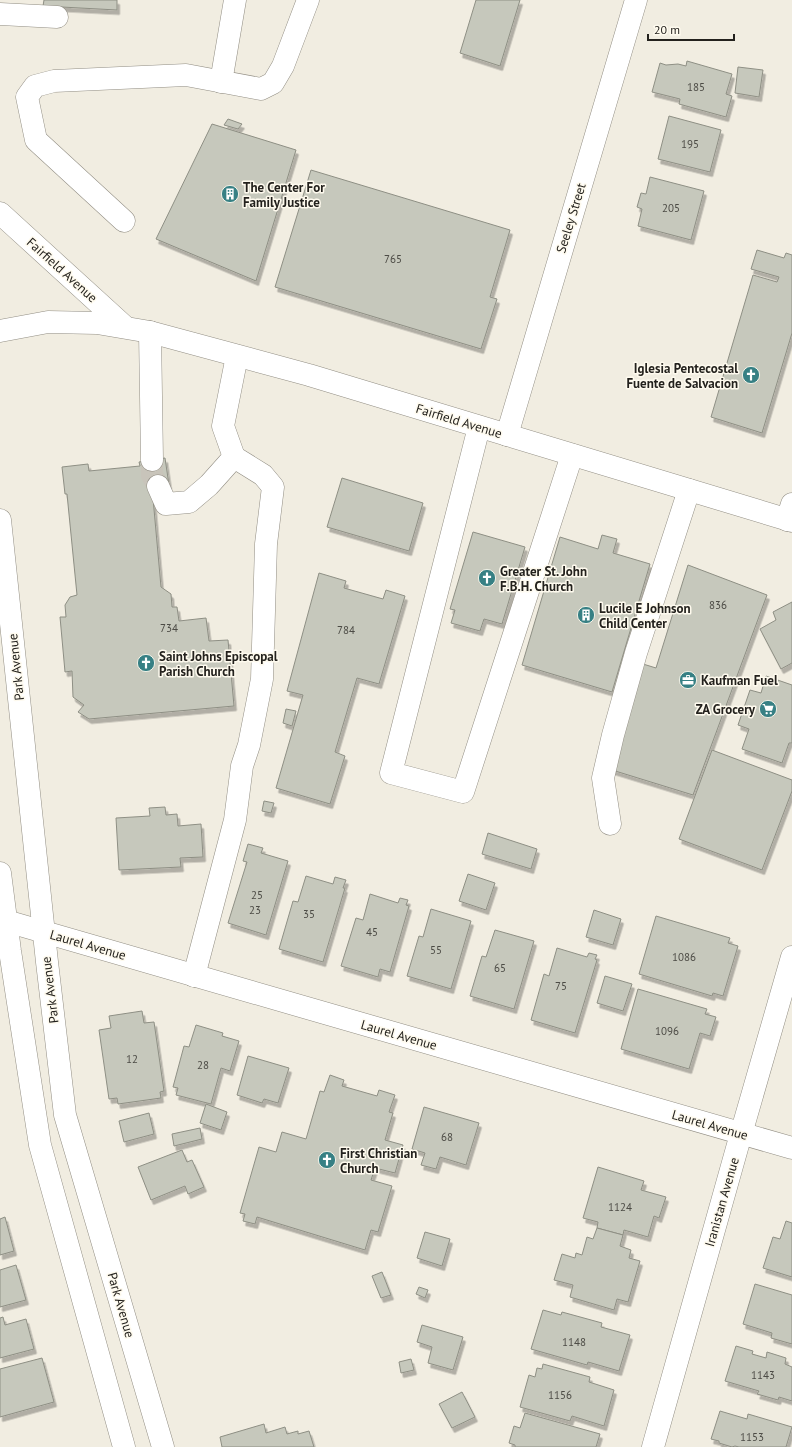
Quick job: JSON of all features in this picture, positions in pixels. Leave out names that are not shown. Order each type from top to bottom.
[{"type":"main road","points":[[221,82],[235,0]]},
{"type":"main road","points":[[124,220],[36,140],[28,97],[35,86],[54,81],[186,75],[261,89],[273,83],[283,66],[308,0]]},
{"type":"main road","name":"Seeley Street","points":[[506,435],[636,0]]},
{"type":"main road","points":[[0,14],[57,17]]},
{"type":"main road","name":"Fairfield Avenue","points":[[0,213],[125,327]]},
{"type":"main road","name":"Fairfield Avenue","points":[[0,330],[48,322],[97,323],[150,332],[309,375],[689,490],[790,515]]},
{"type":"main road","points":[[150,332],[152,460]]},
{"type":"main road","points":[[194,976],[235,820],[242,766],[249,745],[262,679],[266,544],[273,487],[263,475],[234,457],[223,426],[236,356]]},
{"type":"main road","points":[[479,427],[391,774],[463,792],[572,455]]},
{"type":"main road","points":[[158,486],[166,504],[189,502],[209,485],[234,457]]},
{"type":"main road","points":[[610,824],[603,778],[613,735],[636,653],[689,490]]},
{"type":"main road","name":"Park Avenue","points":[[0,520],[7,658],[44,932],[65,1115],[163,1447]]},
{"type":"main road","points":[[0,873],[40,1145],[124,1447]]},
{"type":"main road","name":"Laurel Avenue","points":[[6,921],[792,1148]]},
{"type":"main road","name":"Iranistan Avenue","points":[[653,1447],[792,957]]},
{"type":"building","points":[[44,0],[117,0],[117,10],[43,6]]},
{"type":"building","points":[[476,0],[520,0],[500,66],[460,53]]},
{"type":"building","points":[[687,61],[732,74],[726,94],[732,96],[726,117],[679,104],[680,99],[652,92],[660,63],[666,65],[678,64],[686,66]]},
{"type":"building","points":[[738,67],[763,70],[759,97],[735,93]]},
{"type":"building","points":[[669,116],[721,130],[710,172],[658,159]]},
{"type":"building","points":[[228,119],[242,124],[238,129],[224,125]]},
{"type":"building","name":"The Center For Family Justice","points":[[212,124],[296,150],[256,281],[156,239]]},
{"type":"building","points":[[311,170],[510,230],[490,297],[497,299],[481,349],[275,287]]},
{"type":"building","points":[[650,177],[704,191],[691,240],[638,226],[642,209],[637,207],[641,193],[646,194]]},
{"type":"building","name":"Iglesia Pentecostal Fuente de Salvacion","points":[[757,250],[784,258],[786,253],[792,255],[792,333],[762,433],[711,417],[753,275],[777,282],[779,277],[751,269]]},
{"type":"building","points":[[165,458],[169,485],[152,487],[161,587],[171,594],[172,607],[177,607],[179,621],[206,618],[209,641],[228,640],[234,706],[89,719],[78,712],[84,705],[73,697],[72,671],[65,672],[60,617],[66,617],[65,605],[70,597],[77,595],[67,494],[65,494],[62,467],[88,464],[89,471],[140,466],[139,462]]},
{"type":"building","points":[[342,478],[423,503],[409,551],[327,527]]},
{"type":"building","name":"Greater St. John F.B.H. Church","points":[[473,532],[525,547],[502,624],[484,619],[480,631],[451,623],[455,610],[450,609]]},
{"type":"building","name":"Lucile E Johnson Child Center","points":[[602,535],[617,539],[613,553],[650,564],[612,692],[522,665],[560,537],[598,549]]},
{"type":"building","name":"Kaufman Fuel","points":[[688,565],[767,595],[693,795],[612,770],[643,664],[656,668]]},
{"type":"building","points":[[319,573],[346,581],[344,588],[383,599],[386,590],[405,596],[379,684],[357,678],[335,752],[345,756],[330,804],[276,788],[303,695],[287,691]]},
{"type":"building","points":[[792,602],[792,663],[781,669],[760,629],[776,620],[773,612]]},
{"type":"building","name":"ZA Grocery","points":[[766,676],[792,685],[792,743],[789,743],[782,763],[742,749],[749,729],[738,725],[750,690],[761,693]]},
{"type":"building","points":[[286,709],[296,711],[292,726],[283,723]]},
{"type":"building","points":[[712,750],[792,780],[792,791],[762,870],[679,839]]},
{"type":"building","points":[[264,801],[274,803],[271,813],[262,811]]},
{"type":"building","points":[[165,807],[166,815],[177,814],[178,826],[201,824],[203,857],[180,858],[181,867],[119,870],[116,818],[150,816],[149,808]]},
{"type":"building","points":[[488,833],[537,849],[531,869],[482,854]]},
{"type":"building","points":[[248,844],[263,848],[261,853],[288,861],[266,935],[228,923],[247,862],[243,861]]},
{"type":"building","points":[[468,874],[495,883],[486,910],[459,901]]},
{"type":"building","points":[[306,876],[333,884],[335,877],[346,880],[323,962],[279,949],[293,901],[298,902]]},
{"type":"building","points":[[370,894],[398,903],[400,898],[408,900],[406,905],[409,906],[390,972],[380,969],[378,977],[341,966],[356,918],[363,920]]},
{"type":"building","points":[[431,909],[471,921],[451,989],[407,976],[419,936],[423,937]]},
{"type":"building","points":[[594,910],[621,919],[613,945],[586,937]]},
{"type":"building","points":[[656,916],[730,938],[728,943],[738,946],[723,996],[713,993],[712,996],[639,974]]},
{"type":"building","points":[[495,930],[534,941],[514,1009],[470,996],[482,956],[486,957]]},
{"type":"building","points":[[557,948],[587,957],[589,953],[597,955],[595,959],[597,960],[575,1033],[531,1020],[544,974],[549,976]]},
{"type":"building","points":[[605,976],[632,984],[623,1011],[597,1003]]},
{"type":"building","points":[[638,989],[707,1009],[705,1014],[716,1017],[710,1036],[700,1033],[689,1069],[621,1049]]},
{"type":"building","points":[[142,1011],[144,1023],[154,1022],[164,1091],[160,1092],[161,1098],[118,1104],[117,1098],[109,1099],[99,1030],[111,1028],[109,1016]]},
{"type":"building","points":[[196,1025],[223,1033],[222,1036],[239,1041],[230,1071],[221,1068],[211,1104],[176,1095],[178,1088],[173,1087],[184,1046],[189,1047]]},
{"type":"building","points":[[248,1056],[289,1068],[278,1103],[264,1099],[262,1103],[237,1095]]},
{"type":"building","name":"First Christian Church","points":[[330,1075],[344,1080],[342,1086],[377,1096],[379,1090],[395,1095],[389,1112],[393,1113],[385,1140],[403,1145],[395,1173],[375,1168],[371,1180],[392,1186],[378,1232],[371,1230],[365,1250],[257,1217],[255,1224],[243,1221],[245,1214],[240,1213],[259,1147],[276,1152],[282,1132],[306,1139],[320,1091],[324,1092]]},
{"type":"building","points":[[206,1104],[227,1112],[221,1130],[200,1123]]},
{"type":"building","points":[[424,1107],[479,1123],[466,1165],[440,1157],[436,1169],[421,1165],[425,1153],[412,1149]]},
{"type":"building","points":[[149,1113],[154,1134],[124,1142],[119,1121]]},
{"type":"building","points":[[200,1128],[202,1139],[174,1146],[172,1134]]},
{"type":"building","points":[[182,1150],[187,1162],[192,1160],[204,1187],[188,1194],[185,1186],[151,1200],[138,1167]]},
{"type":"building","points":[[598,1167],[644,1181],[641,1190],[666,1197],[659,1218],[654,1216],[648,1237],[624,1230],[623,1235],[597,1228],[598,1222],[583,1218]]},
{"type":"building","points":[[5,1217],[14,1251],[0,1255],[0,1219]]},
{"type":"building","points":[[786,1221],[792,1223],[792,1277],[763,1268],[773,1237],[780,1239]]},
{"type":"building","points":[[597,1228],[623,1235],[620,1246],[631,1250],[629,1258],[640,1261],[628,1302],[617,1299],[614,1310],[570,1297],[573,1285],[554,1280],[562,1254],[575,1258],[576,1253],[582,1255],[587,1237],[593,1239]]},
{"type":"building","points":[[425,1232],[450,1239],[442,1266],[417,1258]]},
{"type":"building","points":[[16,1265],[26,1300],[0,1307],[0,1270]]},
{"type":"building","points":[[382,1272],[391,1295],[381,1298],[372,1276]]},
{"type":"building","points":[[755,1284],[792,1295],[792,1344],[771,1338],[772,1333],[743,1324]]},
{"type":"building","points":[[419,1287],[428,1290],[425,1298],[416,1294]]},
{"type":"building","points":[[543,1310],[561,1315],[562,1312],[602,1323],[601,1327],[630,1335],[619,1371],[588,1362],[587,1365],[531,1349]]},
{"type":"building","points":[[3,1317],[5,1325],[26,1319],[34,1349],[0,1358],[0,1318]]},
{"type":"building","points":[[422,1325],[463,1337],[453,1370],[428,1363],[432,1347],[417,1342]]},
{"type":"building","points":[[736,1346],[753,1351],[752,1354],[766,1358],[767,1352],[786,1358],[785,1364],[792,1367],[792,1401],[779,1397],[778,1400],[757,1394],[759,1391],[725,1381]]},
{"type":"building","points":[[42,1358],[54,1402],[0,1417],[0,1369]]},
{"type":"building","points":[[411,1359],[414,1370],[401,1373],[399,1362]]},
{"type":"building","points":[[543,1364],[590,1377],[589,1382],[614,1390],[604,1426],[572,1416],[570,1421],[520,1407],[529,1375],[535,1377],[537,1368],[542,1369]]},
{"type":"building","points":[[462,1392],[475,1417],[452,1428],[439,1404]]},
{"type":"building","points":[[720,1411],[747,1419],[748,1414],[792,1427],[786,1447],[732,1447],[711,1439]]},
{"type":"building","points":[[525,1413],[600,1434],[596,1447],[515,1447],[515,1445],[509,1443],[514,1426],[520,1428]]},
{"type":"building","points":[[264,1424],[266,1433],[285,1427],[287,1434],[298,1431],[298,1434],[309,1431],[314,1447],[222,1447],[220,1437]]},
{"type":"tunnel","points":[[152,460],[152,475],[158,486]]},
{"type":"place","name":"The Center For Family Justice","points":[[230,194]]},
{"type":"place","name":"Iglesia Pentecostal Fuente de Salvacion","points":[[751,375]]},
{"type":"place","name":"Greater St. John F.B.H. Church","points":[[487,578]]},
{"type":"place","name":"Lucile E Johnson Child Center","points":[[586,615]]},
{"type":"place","name":"Saint Johns Episcopal Parish Church","points":[[146,663]]},
{"type":"place","name":"Kaufman Fuel","points":[[688,680]]},
{"type":"place","name":"ZA Grocery","points":[[768,709]]},
{"type":"place","name":"First Christian Church","points":[[327,1160]]}]
